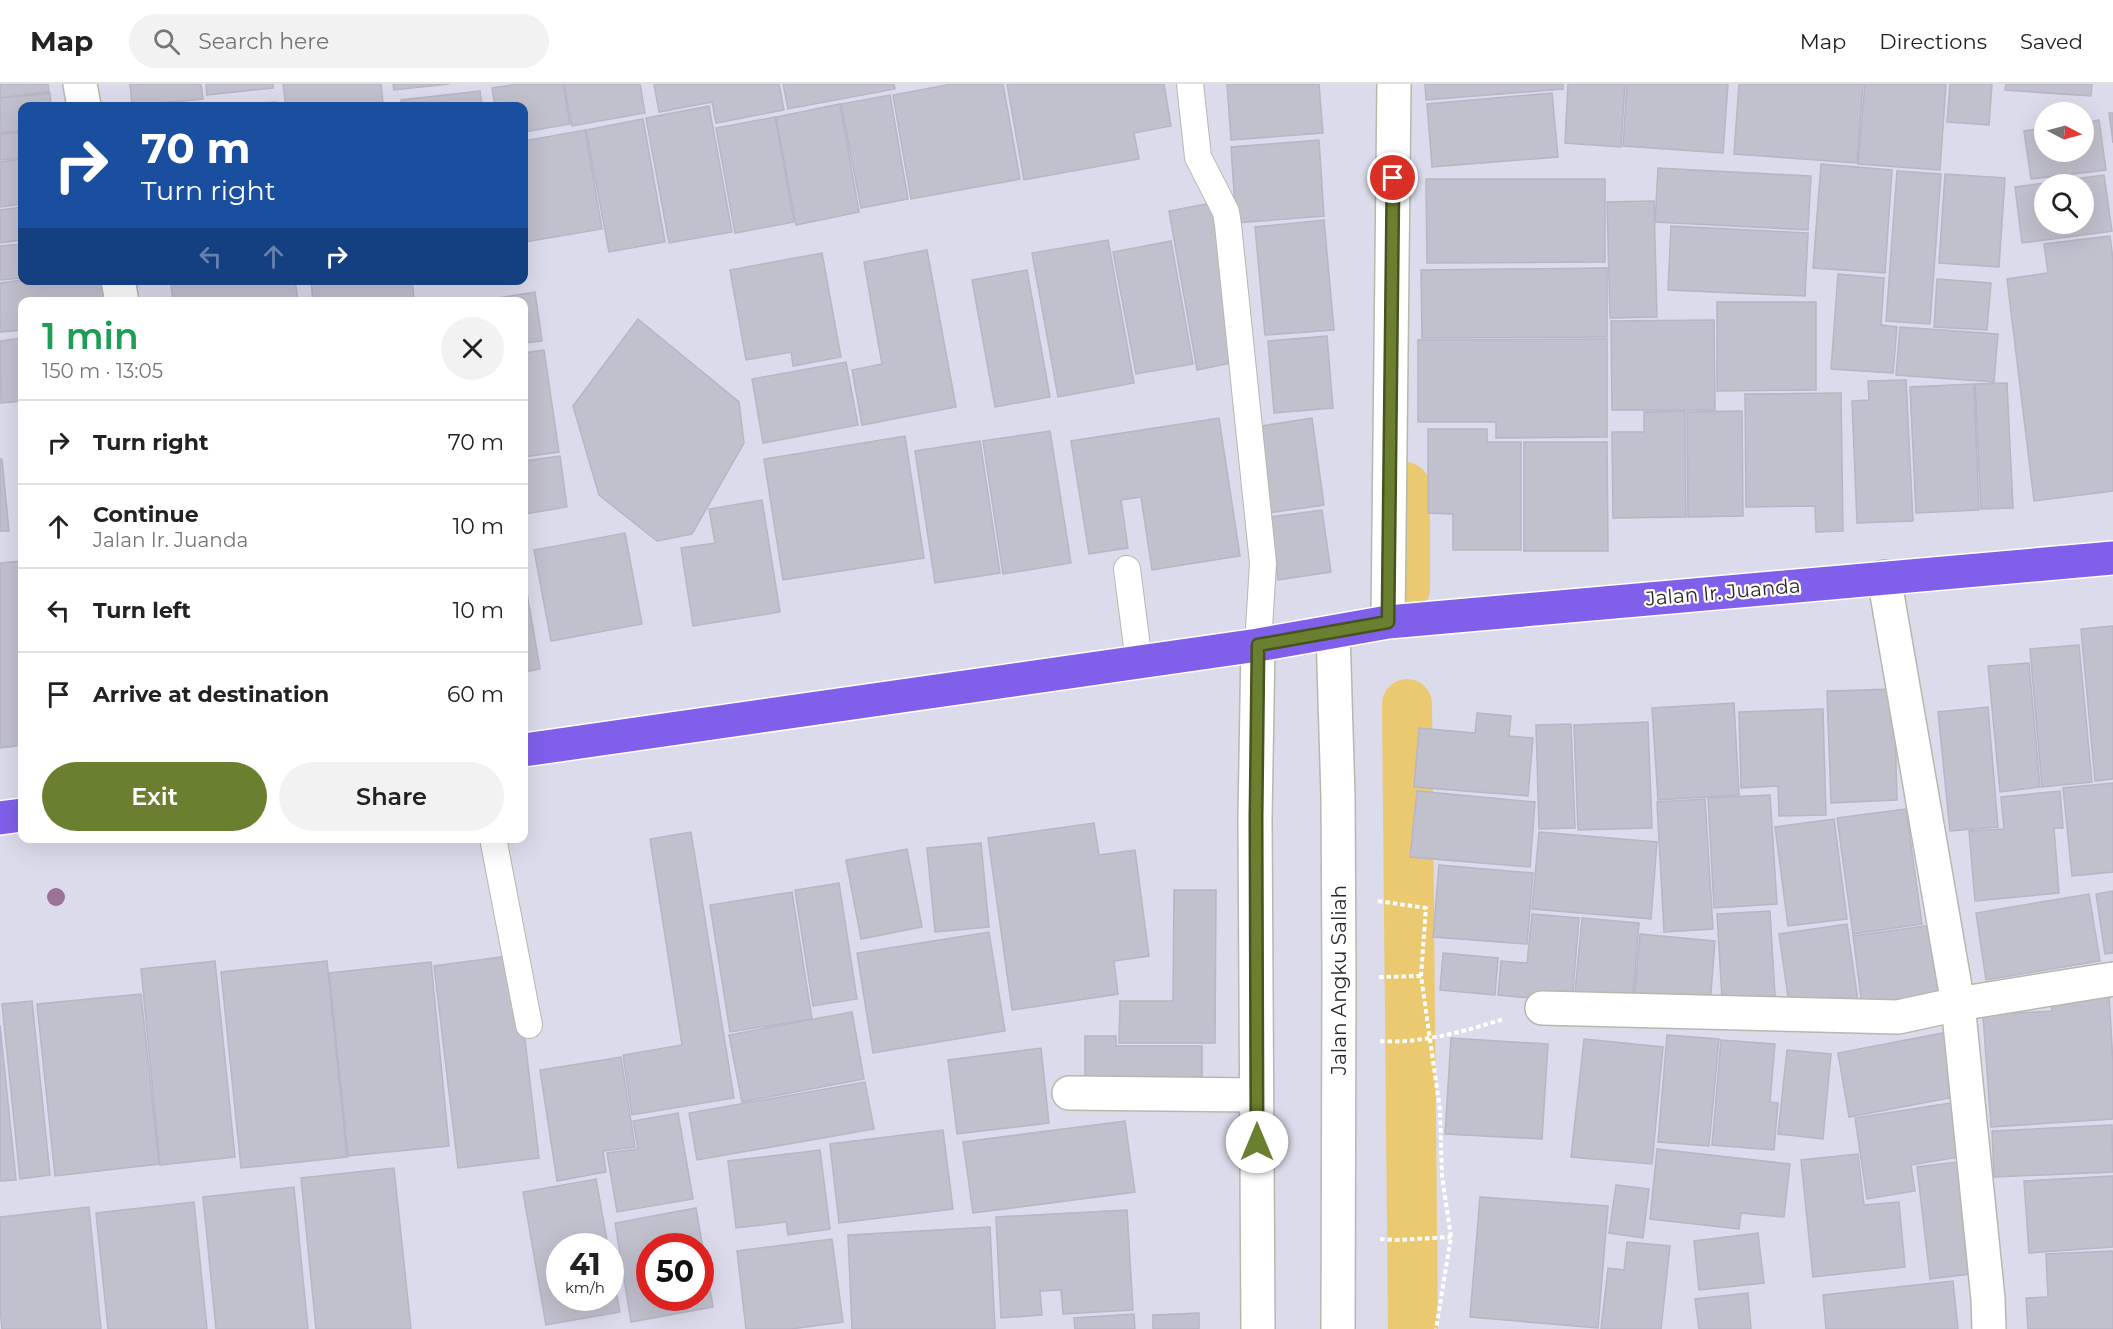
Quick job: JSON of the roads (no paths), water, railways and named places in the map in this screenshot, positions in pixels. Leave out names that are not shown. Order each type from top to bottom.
[{"type":"main road","name":"Jalan Ir. Juanda","points":[[528,749],[1258,645],[1388,622],[2113,558]]},
{"type":"main road","points":[[0,818],[18,816]]},
{"type":"street","points":[[80,84],[83,102]]},
{"type":"street","points":[[1388,622],[1394,84]]},
{"type":"street","points":[[1884,577],[1958,1004],[1988,1299],[1989,1329]]},
{"type":"street","name":"Jalan Angku Saliah","points":[[1333,632],[1338,797],[1340,1038],[1338,1329]]},
{"type":"street","points":[[1258,645],[1256,818],[1258,1329]]},
{"type":"street","points":[[1542,1008],[1898,1017],[1958,1004],[2113,978]]},
{"type":"street","points":[[1069,1093],[1256,1095]]},
{"type":"lane","points":[[1190,84],[1198,157],[1226,213],[1228,225],[1263,563],[1258,645]]},
{"type":"lane","points":[[1127,569],[1139,662]]},
{"type":"lane","points":[[494,843],[530,1025]]},
{"type":"waterway","points":[[1405,487],[1405,589]]},
{"type":"waterway","points":[[1407,704],[1413,1329]]}]
